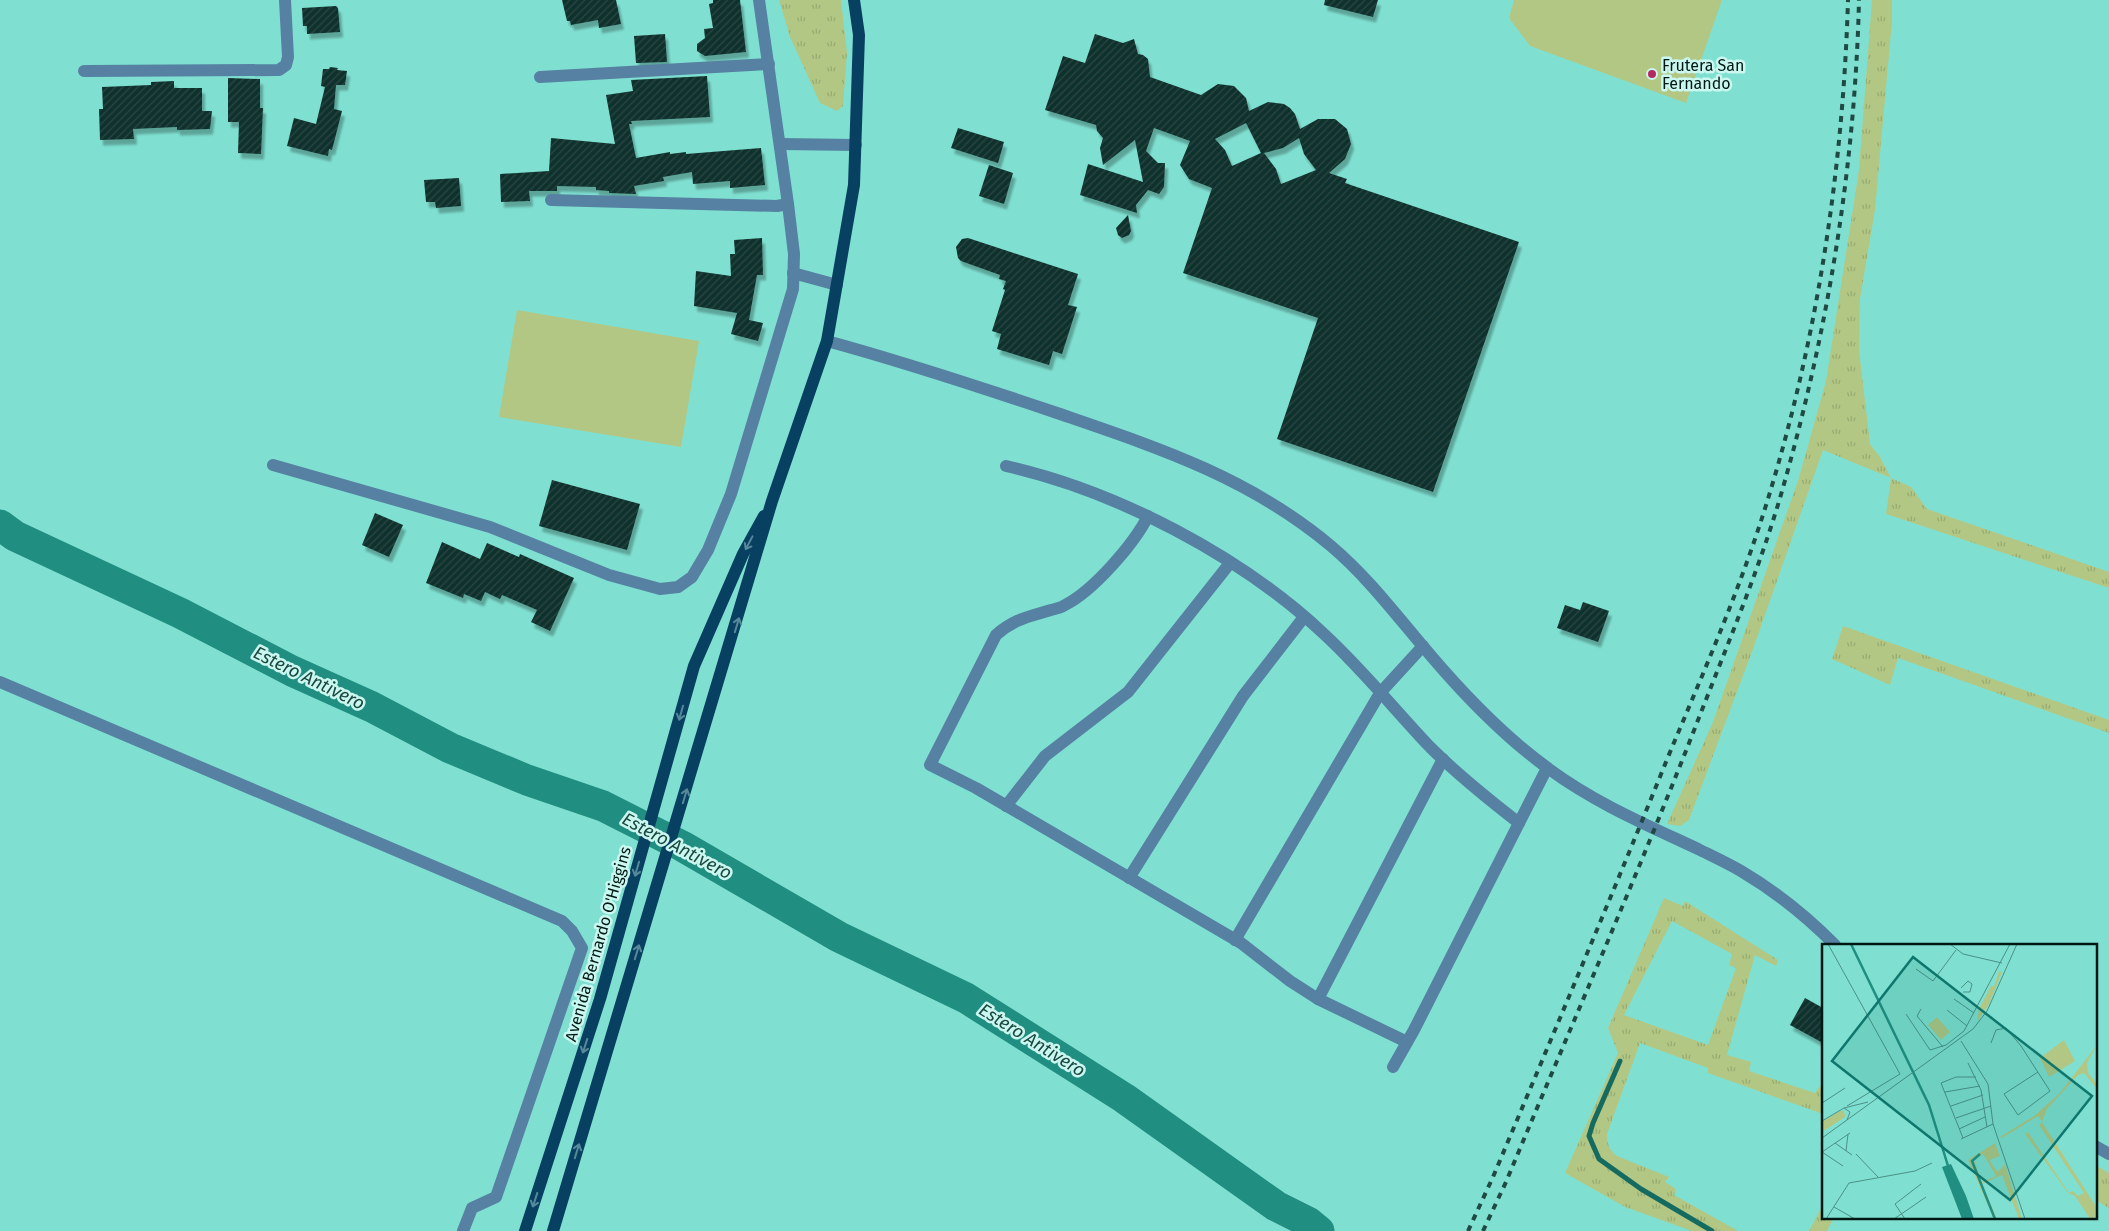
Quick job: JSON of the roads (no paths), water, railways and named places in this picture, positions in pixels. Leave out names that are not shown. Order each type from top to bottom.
[{"type":"main road","name":"Avenida Bernardo O'Higgins","points":[[553,1231],[772,501],[827,341],[854,185],[859,35],[854,0]]},
{"type":"main road","name":"Avenida Bernardo O'Higgins","points":[[525,1231],[600,999],[694,666],[743,554],[772,501]]},
{"type":"street","points":[[84,72],[279,70],[286,65],[288,57],[286,0]]},
{"type":"street","points":[[273,464],[490,527],[609,575],[660,589],[678,587],[692,577],[708,550],[731,494],[793,289],[794,254],[759,0]]},
{"type":"street","points":[[540,77],[769,64]]},
{"type":"street","points":[[780,144],[856,145]]},
{"type":"street","points":[[551,200],[777,206],[788,204]]},
{"type":"street","points":[[793,273],[837,285]]},
{"type":"street","points":[[827,341],[994,392],[1158,447],[1217,473],[1275,505],[1329,545],[1374,587],[1451,678],[1496,725],[1547,768],[1574,787],[1617,810],[1739,870],[1776,895],[1834,944]]},
{"type":"street","points":[[1006,466],[1070,483],[1148,516],[1206,547],[1263,584],[1324,633],[1464,780],[1519,823]]},
{"type":"street","points":[[1148,516],[1140,533],[1088,588],[1065,606],[1023,617],[1008,624],[996,636],[930,765],[1006,806],[1235,940],[1290,981],[1318,999],[1407,1042]]},
{"type":"street","points":[[1006,806],[1045,756],[1128,692],[1230,563]]},
{"type":"street","points":[[1129,878],[1243,696],[1304,617]]},
{"type":"street","points":[[1235,940],[1380,693],[1424,646]]},
{"type":"street","points":[[0,682],[562,921],[572,931],[582,948],[496,1197],[472,1208],[463,1231]]},
{"type":"street","points":[[1318,999],[1443,759]]},
{"type":"street","points":[[1393,1067],[1547,768]]},
{"type":"street","points":[[2096,1147],[2109,1154]]},
{"type":"waterway","name":"Estero Antivero","points":[[0,525],[15,536],[180,613],[292,671],[372,707],[450,748],[527,780],[603,806],[682,846],[839,937],[966,998],[1124,1098],[1276,1206],[1308,1222],[1319,1231]]},
{"type":"waterway","points":[[1620,1061],[1589,1136],[1599,1159],[1641,1189],[1712,1231]]},
{"type":"railway","points":[[1468,1231],[1493,1177],[1708,663],[1745,567],[1767,502],[1785,441],[1800,379],[1824,254],[1840,127],[1848,0]]},
{"type":"railway","points":[[1483,1231],[1506,1182],[1677,774],[1732,634],[1780,498],[1812,376],[1836,252],[1852,126],[1859,0]]},
{"type":"place","name":"Frutera San Fernando","points":[[1652,74]]}]
